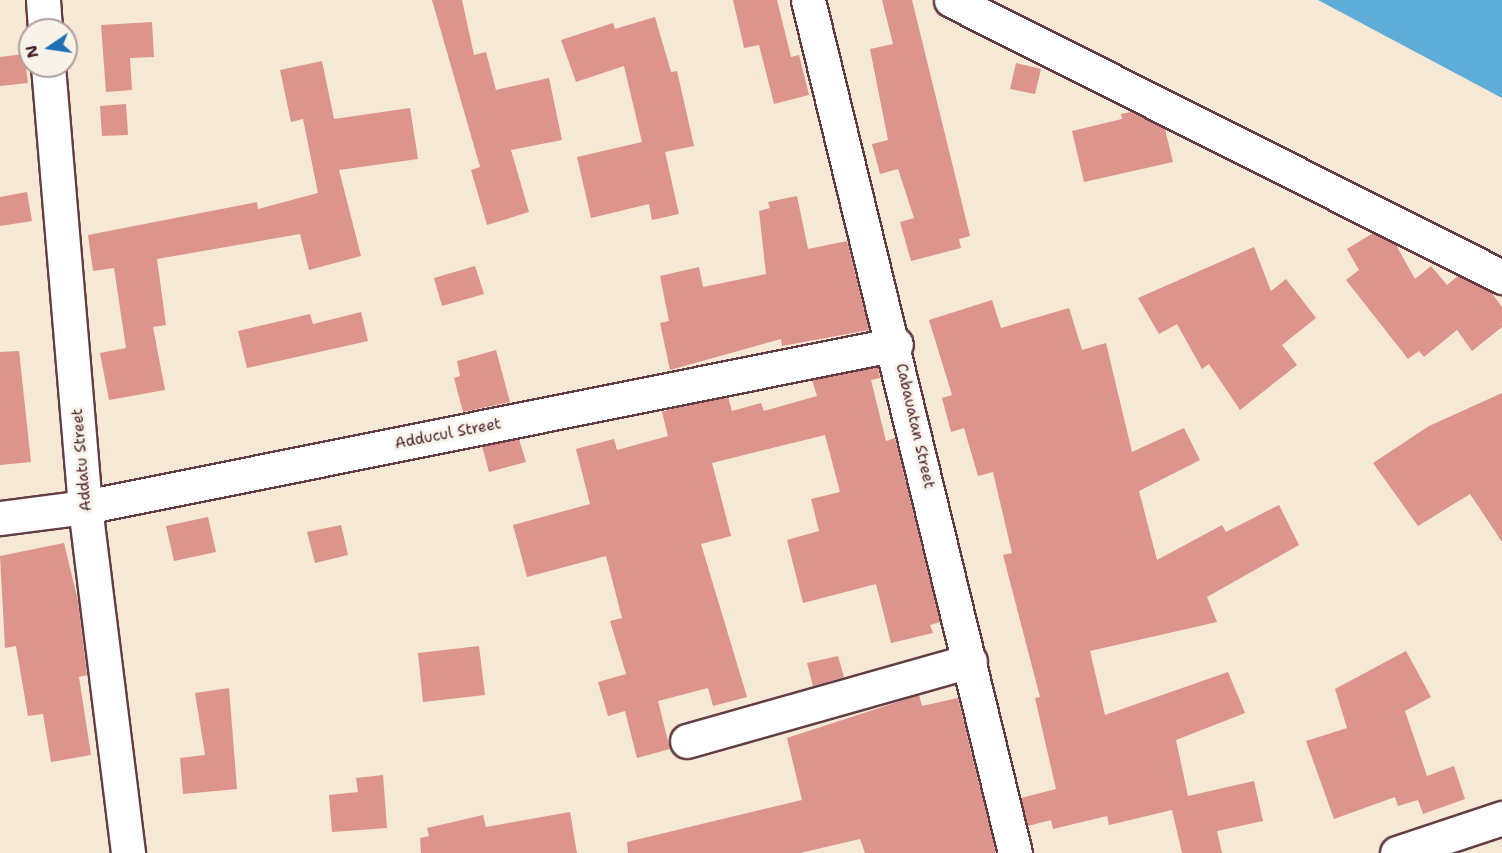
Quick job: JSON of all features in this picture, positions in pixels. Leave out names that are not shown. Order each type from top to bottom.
[{"type":"street","points":[[43,0],[44,18]]},
{"type":"street","name":"Cabauatan Street","points":[[808,0],[896,344],[1015,853]]},
{"type":"street","points":[[951,0],[1502,277]]},
{"type":"street","name":"Addatu Street","points":[[49,78],[85,507],[128,853]]},
{"type":"street","name":"Adducul Street","points":[[0,518],[85,507],[896,344]]},
{"type":"street","points":[[687,741],[970,661]]},
{"type":"street","points":[[1397,853],[1502,818]]},
{"type":"water","points":[[1318,0],[1502,0],[1502,98]]},
{"type":"building","points":[[432,0],[462,0],[474,55],[486,52],[496,90],[549,78],[562,140],[511,150],[529,212],[487,225],[471,170],[480,167]]},
{"type":"building","points":[[733,0],[777,0],[791,57],[799,55],[809,95],[774,104],[759,45],[744,48]]},
{"type":"building","points":[[882,0],[912,0],[970,236],[959,239],[961,248],[911,261],[900,222],[914,218],[898,169],[880,174],[872,144],[888,140],[870,49],[893,44]]},
{"type":"building","points":[[655,17],[671,72],[677,71],[694,146],[665,152],[679,214],[652,220],[649,204],[591,218],[577,157],[642,142],[624,66],[576,82],[561,40],[613,23],[615,29]]},
{"type":"building","points":[[152,22],[154,57],[130,58],[132,90],[106,92],[101,25]]},
{"type":"building","points":[[18,55],[18,78],[27,78],[28,83],[0,86],[0,57]]},
{"type":"building","points":[[322,61],[334,119],[410,108],[418,159],[339,170],[361,256],[309,270],[300,234],[157,259],[166,325],[153,327],[165,390],[109,400],[100,353],[126,348],[114,268],[93,271],[88,235],[257,202],[258,209],[318,193],[303,119],[291,122],[280,70]]},
{"type":"building","points":[[1016,63],[1041,69],[1035,94],[1010,89]]},
{"type":"building","points":[[126,104],[128,135],[102,136],[100,106]]},
{"type":"building","points":[[1131,112],[1165,129],[1173,162],[1084,182],[1072,131],[1122,119],[1121,114]]},
{"type":"building","points":[[27,192],[32,221],[0,226],[0,197]]},
{"type":"building","points":[[797,196],[808,249],[847,241],[869,330],[782,346],[781,339],[670,370],[660,323],[669,321],[660,276],[699,267],[703,287],[766,274],[759,211],[770,208],[768,202]]},
{"type":"building","points":[[1373,233],[1396,245],[1415,279],[1431,266],[1447,285],[1458,276],[1491,292],[1502,307],[1502,327],[1472,351],[1457,330],[1424,357],[1419,351],[1408,359],[1346,280],[1359,270],[1347,249]]},
{"type":"building","points":[[1254,247],[1271,291],[1286,279],[1316,318],[1282,345],[1297,365],[1240,410],[1209,364],[1202,369],[1177,324],[1159,334],[1138,298]]},
{"type":"building","points":[[475,266],[484,294],[442,306],[434,278]]},
{"type":"building","points":[[992,300],[1001,328],[1069,308],[1082,350],[1106,343],[1132,452],[1184,428],[1200,460],[1139,491],[1157,560],[1222,525],[1226,532],[1279,505],[1299,545],[1207,597],[1217,622],[1090,651],[1105,715],[1228,672],[1245,713],[1176,740],[1188,796],[1254,781],[1263,821],[1217,831],[1222,853],[1182,853],[1172,810],[1109,825],[1107,816],[1053,829],[1051,820],[1028,826],[1021,798],[1056,789],[1035,698],[1040,697],[1003,555],[1012,553],[993,472],[978,476],[964,428],[951,432],[942,398],[952,395],[929,320]]},
{"type":"building","points":[[361,312],[368,341],[247,368],[238,331],[310,314],[313,324]]},
{"type":"building","points":[[496,350],[510,402],[463,412],[454,378],[460,376],[457,361]]},
{"type":"building","points":[[19,351],[31,462],[0,465],[0,352]]},
{"type":"building","points":[[878,367],[880,378],[871,380],[886,441],[895,438],[940,622],[930,625],[933,633],[891,643],[876,584],[803,603],[787,540],[819,531],[811,499],[840,492],[825,435],[712,463],[731,536],[701,544],[747,697],[713,706],[708,688],[658,701],[670,749],[637,758],[625,711],[608,716],[598,682],[626,674],[610,621],[622,618],[606,556],[527,577],[513,525],[590,504],[576,449],[614,439],[617,450],[668,436],[662,412],[678,407],[728,397],[732,411],[761,403],[764,411],[817,396],[812,380]]},
{"type":"building","points":[[1502,393],[1502,542],[1470,494],[1418,526],[1373,463],[1429,426]]},
{"type":"building","points":[[519,439],[526,462],[489,472],[482,446]]},
{"type":"building","points":[[208,517],[216,552],[174,561],[166,526]]},
{"type":"building","points":[[341,525],[348,555],[315,563],[307,532]]},
{"type":"building","points":[[64,543],[78,601],[87,675],[79,677],[91,755],[51,762],[43,714],[28,716],[16,646],[5,648],[0,556]]},
{"type":"building","points":[[479,646],[485,695],[423,702],[418,653]]},
{"type":"building","points":[[1406,651],[1431,697],[1405,711],[1427,776],[1454,766],[1465,799],[1423,814],[1418,800],[1398,806],[1395,797],[1334,819],[1306,741],[1347,728],[1335,689]]},
{"type":"building","points":[[838,656],[844,677],[813,686],[807,663]]},
{"type":"building","points":[[229,688],[237,789],[183,794],[180,758],[205,755],[195,693]]},
{"type":"building","points":[[919,695],[922,706],[958,698],[996,853],[865,853],[860,839],[800,853],[628,853],[627,842],[802,800],[787,738]]},
{"type":"building","points":[[383,775],[387,828],[332,832],[329,795],[358,792],[356,778]]},
{"type":"building","points":[[570,812],[577,853],[421,853],[420,838],[429,836],[427,828],[483,815],[486,827]]}]
